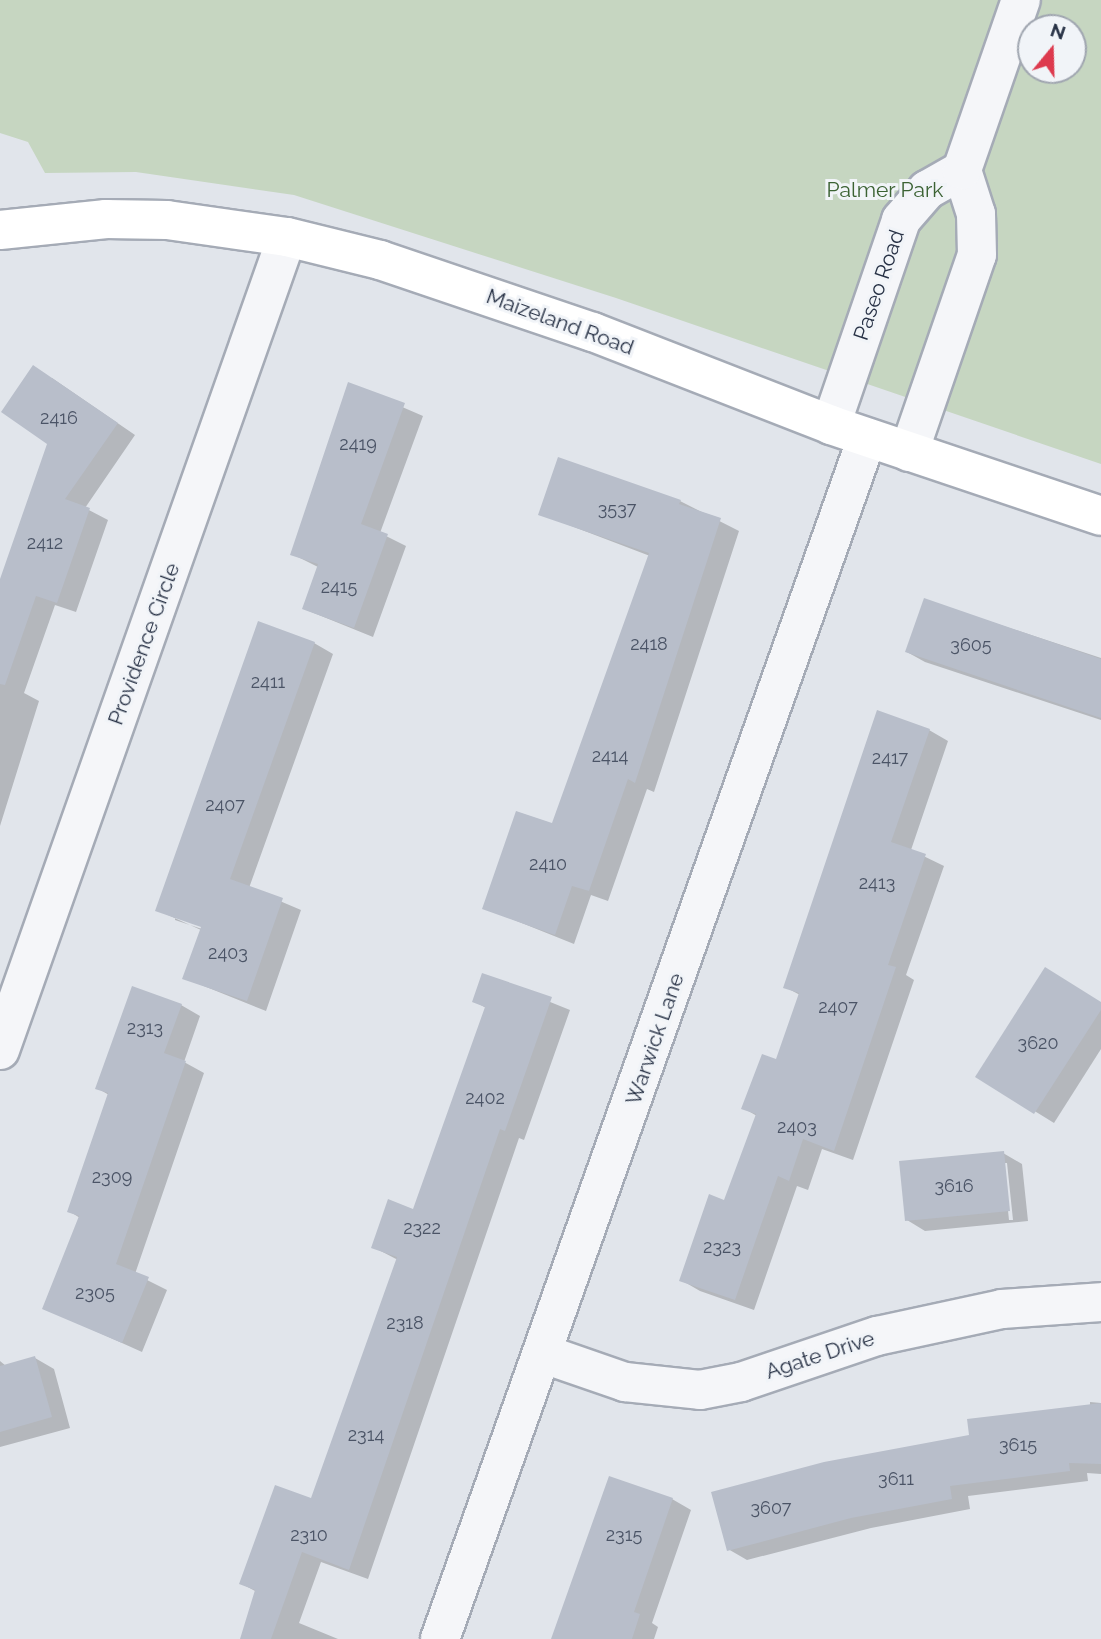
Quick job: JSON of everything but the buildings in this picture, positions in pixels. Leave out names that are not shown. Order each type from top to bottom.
[{"type":"main road","name":"Maizeland Road","points":[[0,230],[106,219],[155,220],[287,237],[380,260],[593,332],[867,438],[1101,516]]},
{"type":"street","points":[[909,452],[977,255],[976,214],[962,170],[1021,0]]},
{"type":"street","name":"Paseo Road","points":[[831,425],[901,220],[927,190],[962,170]]},
{"type":"street","name":"Providence Circle","points":[[0,1050],[287,237]]},
{"type":"street","name":"Warwick Lane","points":[[440,1639],[544,1354],[867,438]]},
{"type":"street","name":"Agate Drive","points":[[544,1354],[625,1382],[700,1390],[890,1333],[1002,1310],[1101,1302]]},
{"type":"green space","name":"Palmer Park","points":[[0,0],[1101,0],[1101,464],[616,298],[294,195],[136,172],[45,173],[28,142],[0,133]]}]
